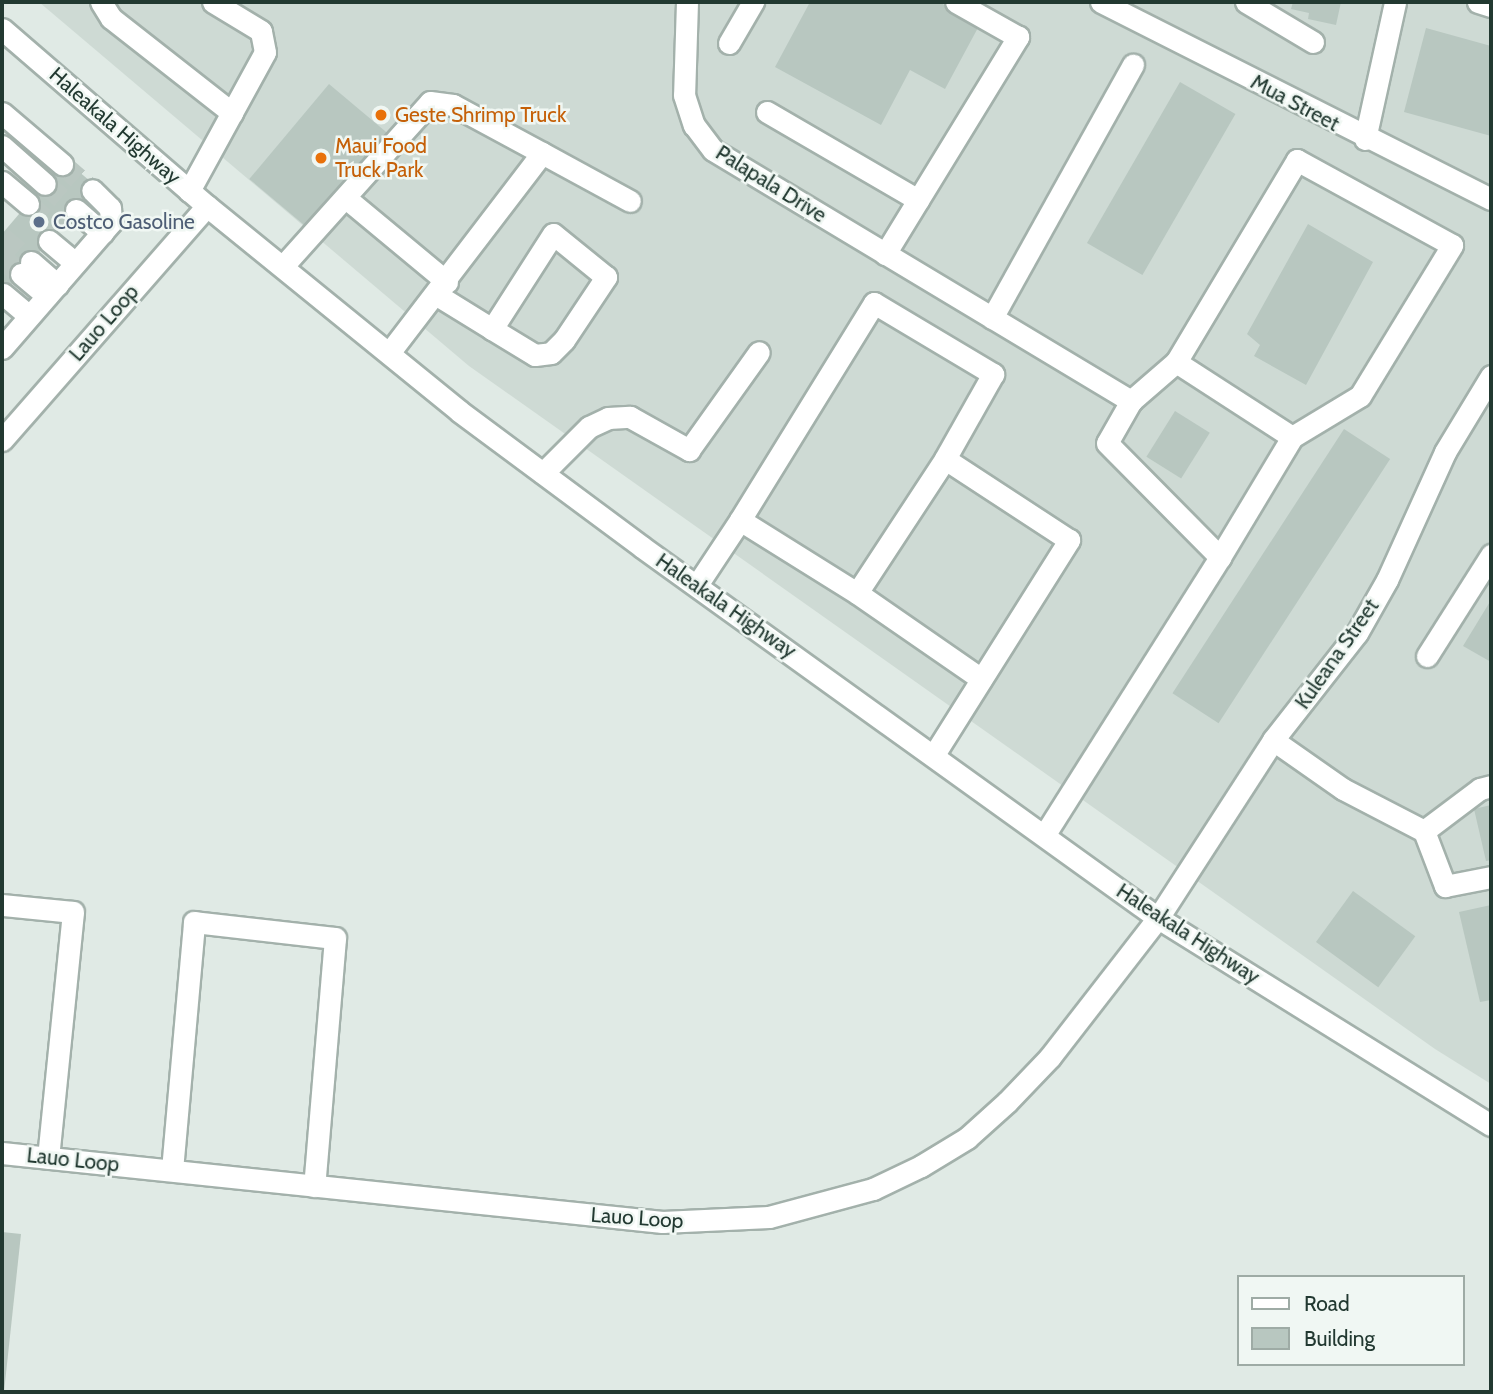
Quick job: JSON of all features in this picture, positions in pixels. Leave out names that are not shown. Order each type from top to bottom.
[{"type":"street","points":[[101,2],[111,18],[232,113]]},
{"type":"street","points":[[190,191],[265,52],[261,32],[213,2]]},
{"type":"street","name":"Palapala Drive","points":[[687,2],[684,95],[694,125],[706,143],[1131,401]]},
{"type":"street","points":[[729,44],[753,2]]},
{"type":"street","points":[[885,254],[1017,37],[956,2]]},
{"type":"street","name":"Mua Street","points":[[1101,2],[1365,139],[1491,199]]},
{"type":"street","points":[[1246,2],[1313,42]]},
{"type":"street","points":[[1365,139],[1395,2]]},
{"type":"street","points":[[1478,2],[1491,6]]},
{"type":"street","name":"Haleakala Highway","points":[[2,29],[207,206],[543,473],[1158,918],[1491,1125]]},
{"type":"street","points":[[992,318],[1133,65]]},
{"type":"street","points":[[283,266],[347,199],[430,102],[453,105],[630,201]]},
{"type":"street","points":[[767,112],[918,200]]},
{"type":"street","points":[[2,113],[54,174]]},
{"type":"street","points":[[2,128],[54,174]]},
{"type":"street","points":[[2,146],[54,174]]},
{"type":"street","points":[[389,353],[442,289],[542,153]]},
{"type":"street","points":[[1045,834],[1220,557],[1292,437],[1360,396],[1452,245],[1297,160],[1176,362],[1131,401],[1107,443],[1220,557]]},
{"type":"street","points":[[2,182],[24,209],[2,200]]},
{"type":"street","points":[[347,199],[442,289],[492,329],[535,355],[551,353],[606,277],[553,234],[492,329]]},
{"type":"street","points":[[2,347],[106,227],[110,208],[84,200]]},
{"type":"street","name":"Lauo Loop","points":[[2,440],[207,206]]},
{"type":"street","points":[[54,235],[80,258]]},
{"type":"street","points":[[26,268],[52,291]]},
{"type":"street","points":[[3,303],[25,322]]},
{"type":"street","points":[[697,585],[874,303],[993,374],[945,459],[857,593]]},
{"type":"street","points":[[543,473],[589,428],[608,418],[630,417],[689,450],[759,352]]},
{"type":"street","points":[[1176,362],[1292,437]]},
{"type":"street","name":"Kuleana Street","points":[[1158,918],[1273,740],[1339,658],[1373,607],[1445,452],[1491,376]]},
{"type":"street","points":[[934,754],[1069,540],[945,459]]},
{"type":"street","points":[[740,520],[857,593],[981,679]]},
{"type":"street","points":[[1427,656],[1491,555]]},
{"type":"street","points":[[1273,740],[1343,789],[1424,831],[1445,886],[1491,877]]},
{"type":"street","points":[[1424,831],[1480,789],[1491,786]]},
{"type":"street","points":[[2,905],[73,912],[48,1158]]},
{"type":"street","name":"Lauo Loop","points":[[2,1153],[662,1222],[769,1217],[822,1206],[873,1189],[967,1138],[1051,1056],[1158,918]]},
{"type":"street","points":[[172,1170],[194,922],[335,938],[314,1186]]},
{"type":"shaded area","points":[[39,2],[1491,2],[1491,1084],[1435,1049],[469,366]]},
{"type":"building","points":[[810,2],[939,2],[980,24],[945,89],[910,70],[881,125],[775,67]]},
{"type":"building","points":[[1293,2],[1341,2],[1336,25],[1308,19],[1309,13],[1291,9]]},
{"type":"building","points":[[1426,28],[1491,46],[1491,136],[1404,112]]},
{"type":"building","points":[[1180,82],[1235,114],[1142,275],[1087,243]]},
{"type":"building","name":"Maui Food Truck Park","points":[[329,84],[392,137],[312,232],[249,179]]},
{"type":"building","name":"Costco Gasoline","points":[[65,160],[96,186],[2,296],[2,234]]},
{"type":"building","points":[[1308,224],[1373,262],[1306,385],[1254,356],[1260,345],[1247,334]]},
{"type":"building","points":[[1175,411],[1210,433],[1181,479],[1146,457]]},
{"type":"building","points":[[1344,429],[1390,459],[1219,723],[1172,693]]},
{"type":"building","points":[[1491,600],[1491,662],[1463,646]]},
{"type":"building","points":[[1491,805],[1491,860],[1486,861],[1474,809]]},
{"type":"building","points":[[1353,891],[1415,936],[1378,987],[1316,942]]},
{"type":"building","points":[[1491,905],[1491,1000],[1480,1002],[1459,912]]},
{"type":"building","points":[[2,1232],[21,1234],[4,1392],[2,1392]]},
{"type":"tunnel","points":[[62,164],[92,190]]},
{"type":"tunnel","points":[[45,184],[76,210]]},
{"type":"tunnel","points":[[28,204],[58,230]]},
{"type":"tunnel","points":[[2,237],[31,262]]},
{"type":"tunnel","points":[[2,257],[21,274]]},
{"type":"place","name":"Geste Shrimp Truck","points":[[381,115]]},
{"type":"place","name":"Maui Food Truck Park","points":[[321,158]]},
{"type":"place","name":"Costco Gasoline","points":[[39,222]]}]
